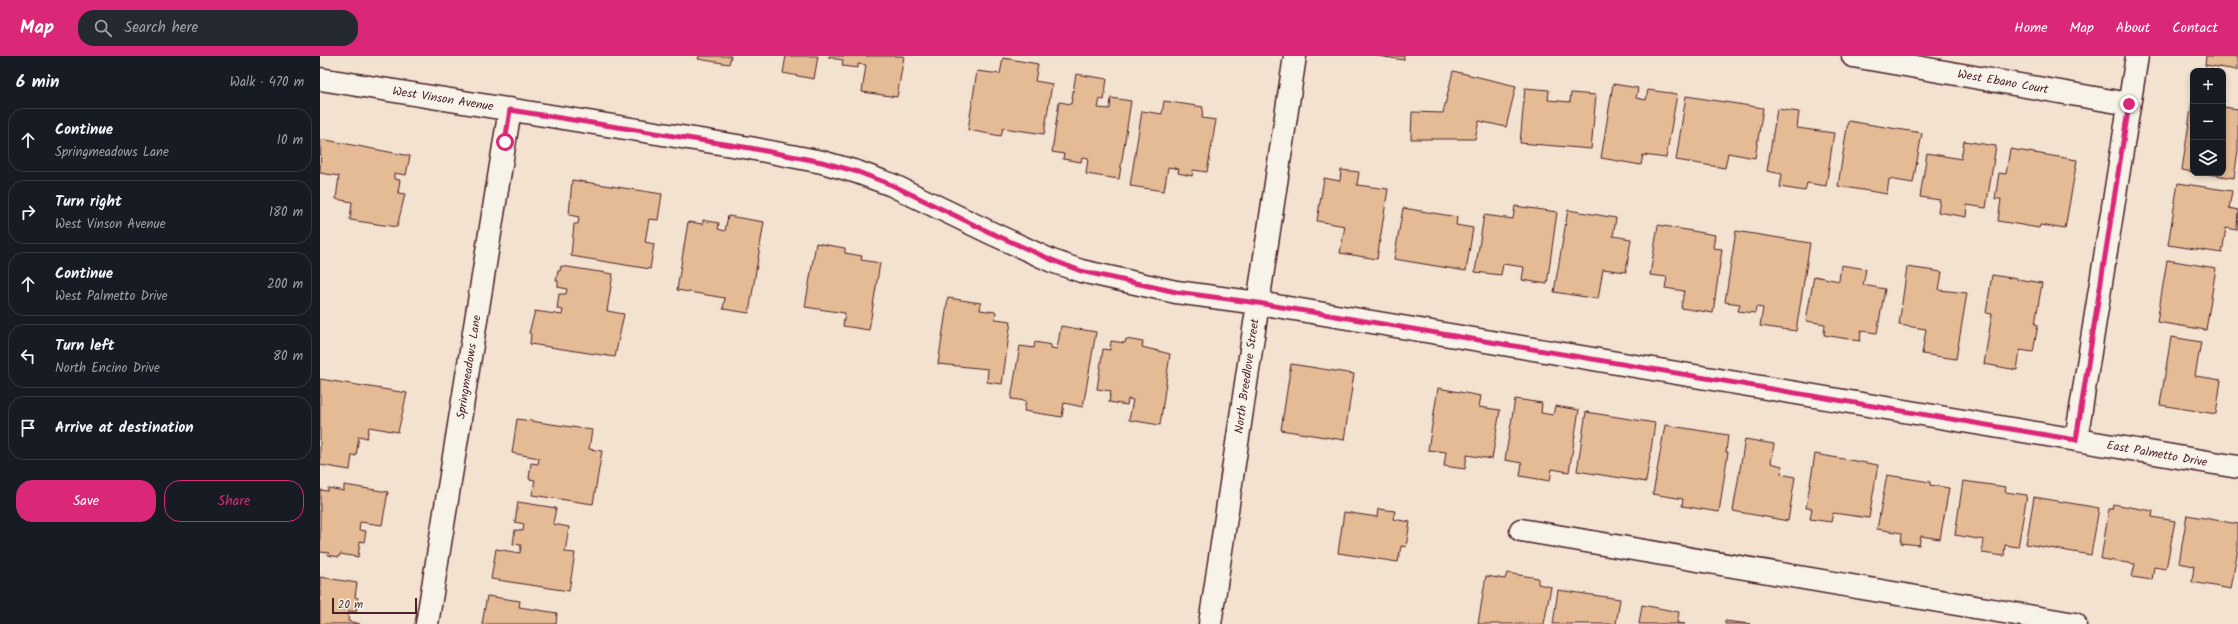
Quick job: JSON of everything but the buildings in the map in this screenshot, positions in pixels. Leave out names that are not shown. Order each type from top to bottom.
[{"type":"street","name":"North Breedlove Street","points":[[1210,624],[1295,56]]},
{"type":"street","name":"West Ebano Court","points":[[1853,56],[2129,104]]},
{"type":"street","points":[[2076,440],[2129,104],[2138,56]]},
{"type":"street","name":"West Vinson Avenue","points":[[320,79],[750,148],[822,162],[858,172],[892,185],[989,232],[1081,271],[1176,292],[1258,303],[2076,440]]},
{"type":"street","name":"Springmeadows Lane","points":[[427,624],[510,110]]},
{"type":"street","name":"East Palmetto Drive","points":[[2076,440],[2238,467]]},
{"type":"street","points":[[1521,530],[2075,624]]},
{"type":"route","points":[[505,142],[510,110],[750,148],[822,162],[858,172],[892,185],[989,232],[1052,260],[1081,271],[1110,278],[1176,292],[1258,303],[2076,440],[2129,104]]}]
